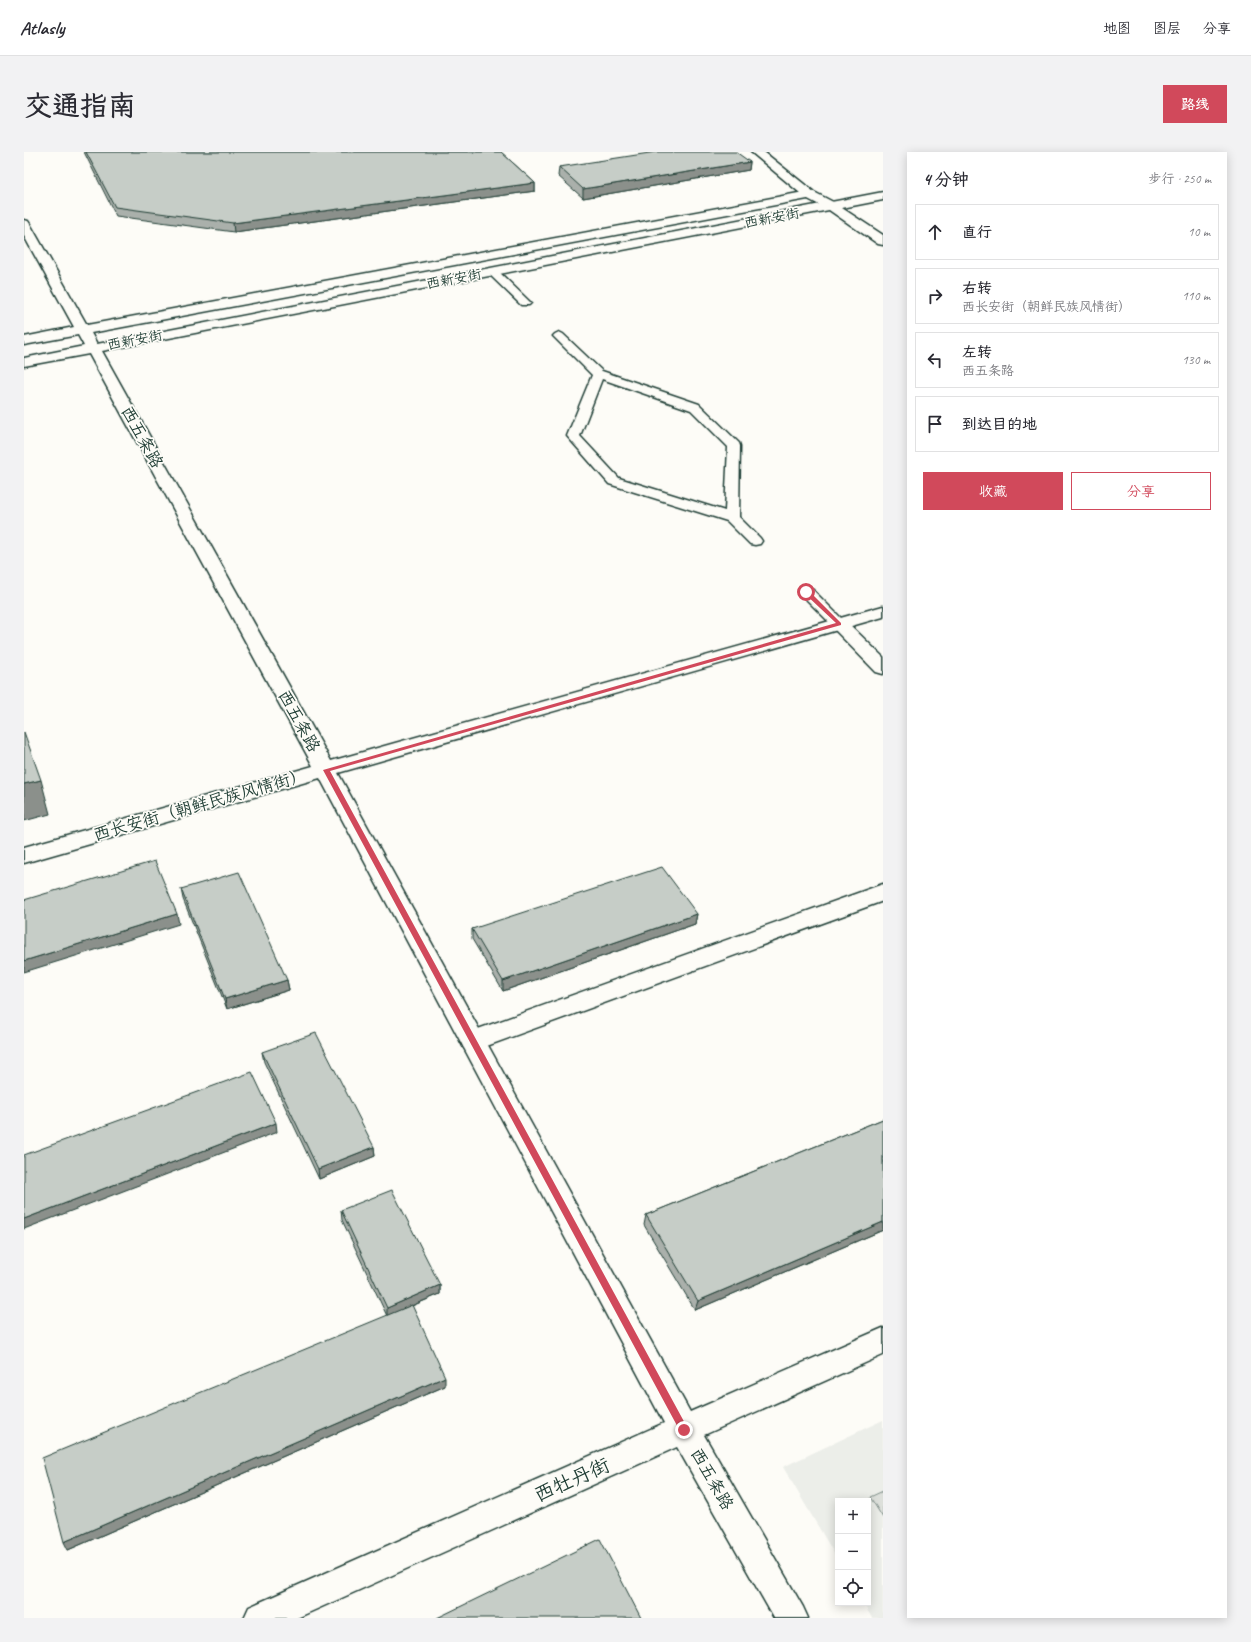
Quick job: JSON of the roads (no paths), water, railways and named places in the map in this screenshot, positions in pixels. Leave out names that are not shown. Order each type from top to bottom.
[{"type":"street","points":[[757,152],[810,195],[831,206],[883,241]]},
{"type":"street","name":"西新安街","points":[[24,362],[87,339],[832,191]]},
{"type":"street","name":"西新安街","points":[[24,341],[87,339],[493,272],[883,196]]},
{"type":"street","name":"西五条路","points":[[24,224],[326,770],[684,1430],[792,1618]]},
{"type":"street","name":"西长安街（朝鲜民族风情街）","points":[[24,855],[883,611]]},
{"type":"street","points":[[839,624],[883,668]]},
{"type":"street","points":[[473,1041],[883,892]]},
{"type":"street","name":"西牡丹街","points":[[260,1618],[883,1341]]},
{"type":"lane","points":[[493,272],[524,303]]},
{"type":"lane","points":[[559,336],[598,374],[695,407],[734,446],[732,518]]},
{"type":"lane","points":[[598,374],[573,436],[614,481],[732,518],[755,541]]},
{"type":"lane","points":[[806,592],[839,624]]}]
